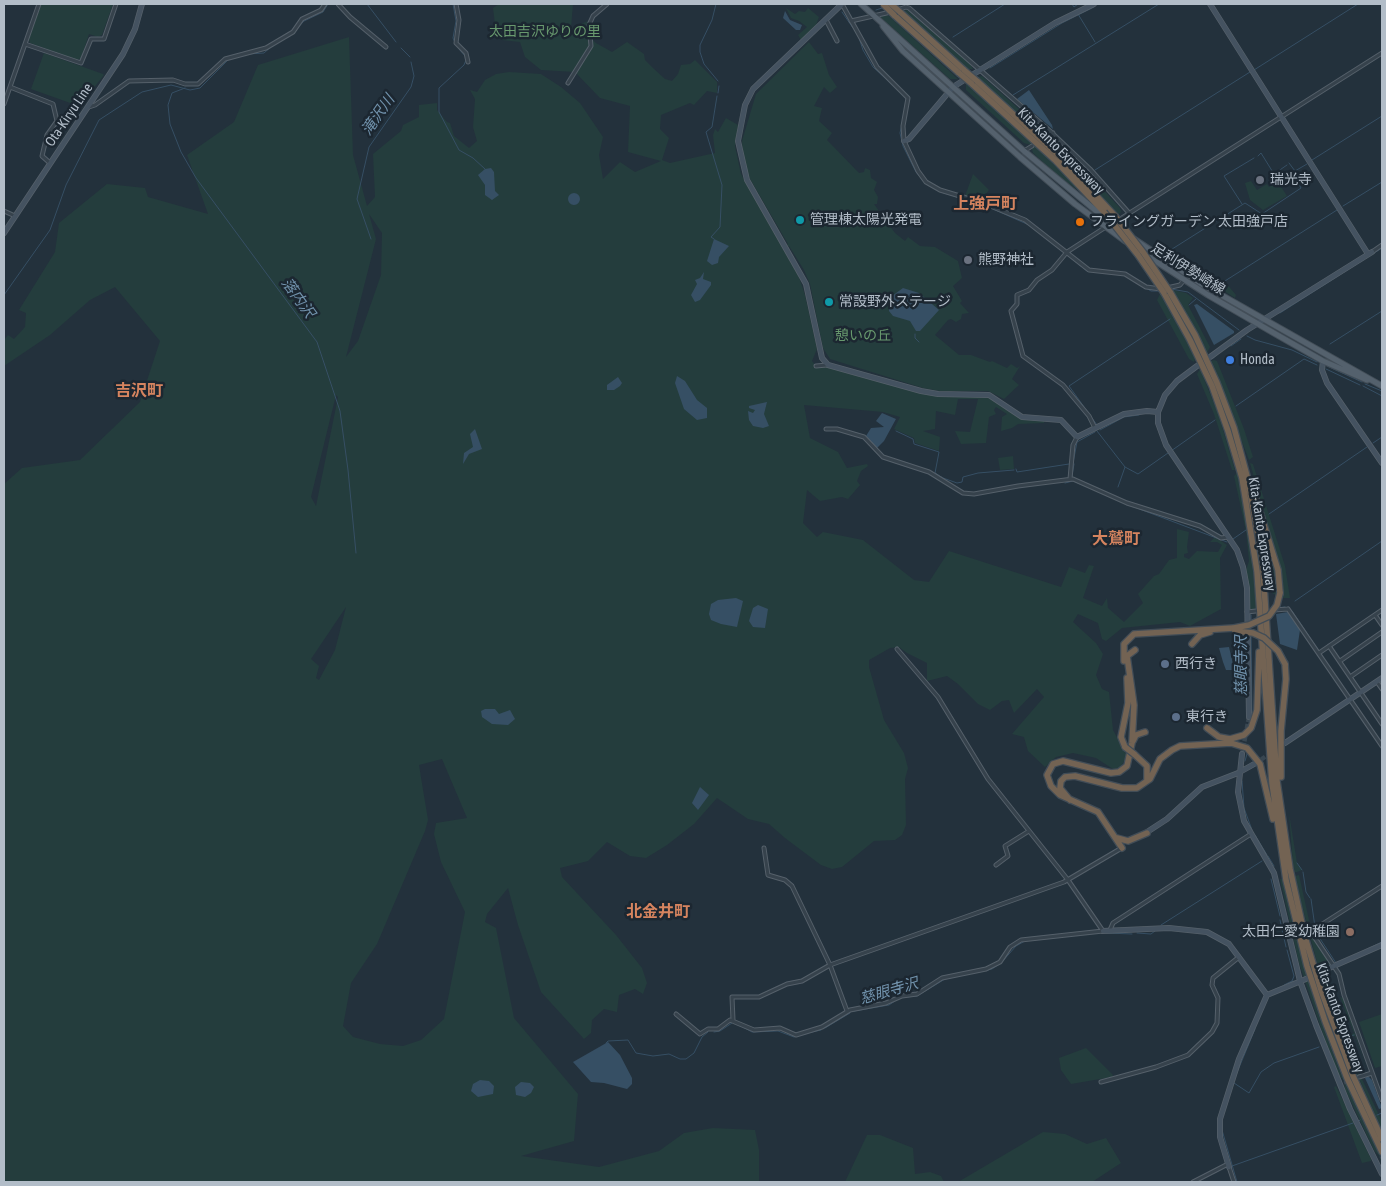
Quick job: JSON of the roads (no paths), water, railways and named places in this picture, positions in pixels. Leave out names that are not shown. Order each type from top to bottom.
[{"type":"highway","name":"Kita-Kanto Expressway","points":[[883,4],[962,71],[1050,156],[1104,212],[1167,292],[1212,386],[1236,456],[1252,529],[1271,774],[1282,855],[1300,938],[1320,1006],[1379,1157]]},
{"type":"highway","name":"Kita-Kanto Expressway","points":[[891,4],[897,14]]},
{"type":"highway","name":"Kita-Kanto Expressway","points":[[974,83],[1060,157],[1115,216],[1167,292],[1210,368],[1225,403],[1241,454],[1254,509],[1262,561],[1276,764],[1290,869],[1313,963],[1341,1048],[1382,1139]]},
{"type":"highway","points":[[1192,644],[1203,633],[1235,629],[1269,616],[1277,605],[1280,593],[1278,570],[1241,454]]},
{"type":"highway","points":[[1207,728],[1219,737],[1230,740],[1244,735],[1252,726],[1257,710],[1259,614]]},
{"type":"highway","points":[[1140,787],[1146,780],[1148,770],[1146,763],[1125,747],[1121,733],[1128,697],[1122,651],[1128,638],[1138,633],[1235,629],[1253,633],[1264,638],[1278,651],[1284,664],[1286,679],[1280,755],[1282,811]]},
{"type":"highway","points":[[1121,849],[1114,834],[1098,812],[1056,792],[1049,782],[1048,772],[1053,764],[1067,761],[1111,772],[1119,772],[1128,764],[1132,743],[1134,705],[1127,656],[1135,650]]},
{"type":"highway","points":[[1132,743],[1136,735],[1145,732]]},
{"type":"highway","points":[[1070,800],[1062,793],[1059,786],[1063,778],[1068,776],[1122,788],[1140,787],[1150,779],[1162,757],[1176,748],[1224,743],[1242,746],[1255,755],[1262,769],[1282,855]]},
{"type":"highway","points":[[1114,834],[1125,841],[1147,833]]},
{"type":"main road","name":"足利伊勢崎線","points":[[861,4],[1040,174],[1105,226],[1184,280],[1257,323],[1323,361],[1382,387]]},
{"type":"main road","name":"足利伊勢崎線","points":[[951,90],[1111,224],[1188,276],[1382,387]]},
{"type":"main road","points":[[1308,344],[1321,354],[1323,361],[1332,357]]},
{"type":"street","points":[[4,104],[38,4]]},
{"type":"street","points":[[25,44],[82,63],[91,39],[104,39],[116,4]]},
{"type":"street","name":"Ota-Kiryu Line","points":[[4,233],[130,42],[142,4]]},
{"type":"street","points":[[88,106],[95,105],[129,81],[173,80],[185,84],[198,84],[228,58],[266,48],[280,37],[292,32],[302,19],[321,10],[325,4]]},
{"type":"street","points":[[338,4],[350,17],[386,47]]},
{"type":"street","points":[[456,4],[459,20],[456,43],[466,52],[468,62]]},
{"type":"street","points":[[568,83],[591,46],[589,25],[593,16],[607,4]]},
{"type":"street","points":[[828,365],[820,354],[806,284],[747,180],[741,164],[738,141],[746,105],[753,89],[842,4],[879,70],[908,98],[903,126],[904,141],[918,171],[930,184],[1025,220],[1089,270],[1125,274],[1152,289],[1178,286],[1184,280]]},
{"type":"street","points":[[904,141],[909,139],[951,90],[1055,23],[1094,4]]},
{"type":"street","points":[[1210,4],[1370,253]]},
{"type":"street","points":[[851,21],[873,14],[888,13],[906,6],[1053,133],[1090,169],[1129,213]]},
{"type":"street","points":[[826,20],[837,41]]},
{"type":"street","points":[[1095,429],[1089,416],[1063,385],[1023,356],[1012,313],[1017,304],[1017,295],[1030,290],[1037,280],[1052,270],[1067,252],[1105,226],[1129,213],[1382,53]]},
{"type":"street","points":[[10,87],[54,104],[57,121],[47,135],[42,156],[50,163]]},
{"type":"street","points":[[1048,136],[1053,133]]},
{"type":"street","points":[[1024,151],[1032,146]]},
{"type":"street","points":[[4,211],[15,216]]},
{"type":"street","points":[[1210,356],[1257,323],[1382,245]]},
{"type":"street","points":[[1323,361],[1322,370],[1327,383],[1382,463]]},
{"type":"street","points":[[816,366],[828,365],[929,393],[989,395],[1022,417],[1061,420],[1077,437]]},
{"type":"street","points":[[1198,366],[1170,388],[1158,412],[1158,423],[1166,445],[1228,537],[1243,567],[1247,612],[1248,717]]},
{"type":"street","points":[[1070,479],[1073,445],[1077,437],[1124,414],[1147,411],[1158,412]]},
{"type":"street","points":[[826,429],[837,429],[864,437],[883,457],[929,472],[965,494],[1070,479],[1126,503],[1200,526],[1221,538],[1228,537]]},
{"type":"street","points":[[1271,610],[1289,607],[1382,746]]},
{"type":"street","points":[[1319,653],[1382,610]]},
{"type":"street","points":[[1247,612],[1259,614]]},
{"type":"street","points":[[1375,614],[1382,625]]},
{"type":"street","points":[[1340,662],[1382,632]]},
{"type":"street","points":[[1330,646],[1382,724]]},
{"type":"street","points":[[897,650],[938,697],[988,780],[1068,880],[1103,931]]},
{"type":"street","points":[[1350,677],[1382,654]]},
{"type":"street","points":[[1285,743],[1382,678]]},
{"type":"street","points":[[1377,682],[1382,689]]},
{"type":"street","points":[[1242,754],[1238,774],[1240,808],[1251,834],[1275,878],[1300,981],[1342,1083],[1379,1157],[1382,1174]]},
{"type":"street","points":[[733,1020],[732,997],[759,997],[787,984],[802,981],[830,965],[1068,880],[1147,833],[1171,815],[1202,787],[1238,774],[1256,763]]},
{"type":"street","points":[[996,865],[1008,856],[1005,846],[1029,831]]},
{"type":"street","points":[[1110,930],[1112,923],[1251,834]]},
{"type":"street","points":[[764,848],[768,875],[785,880],[792,886],[830,965],[847,1012]]},
{"type":"street","points":[[1382,886],[1313,930],[1314,936],[1339,974],[1344,995],[1382,1100]]},
{"type":"street","points":[[676,1014],[700,1034],[708,1029],[716,1030],[727,1021],[733,1020],[754,1030],[780,1028],[796,1035],[822,1027],[847,1012],[886,1003],[902,996],[917,994],[947,976],[986,969],[1000,962],[1010,947],[1021,940],[1110,930],[1169,928],[1197,930],[1226,941],[1267,995]]},
{"type":"street","points":[[1320,972],[1382,945]]},
{"type":"street","points":[[1101,1082],[1156,1068],[1186,1057],[1212,1032],[1217,1023],[1218,998],[1212,985],[1213,978],[1239,957]]},
{"type":"street","points":[[1234,1182],[1220,1137],[1220,1119],[1239,1059],[1267,995],[1306,978]]},
{"type":"street","points":[[1359,1077],[1372,1072]]},
{"type":"street","points":[[1193,1182],[1228,1165]]},
{"type":"water","points":[[785,11],[790,20],[802,25],[800,30],[796,30],[783,18]]},
{"type":"water","points":[[1029,90],[1052,125],[1053,129],[1017,99]]},
{"type":"water","points":[[491,168],[494,172],[495,191],[499,195],[492,200],[485,195],[485,185],[478,175],[485,169]]},
{"type":"water","points":[[574,193],[580,199],[574,205],[568,199]]},
{"type":"water","points":[[714,239],[729,246],[719,257],[718,263],[712,265],[707,261]]},
{"type":"water","points":[[704,272],[703,279],[711,282],[711,285],[700,300],[695,302],[691,295],[697,284],[695,280],[700,278]]},
{"type":"water","points":[[903,288],[919,293],[939,310],[920,331],[916,331],[910,321],[893,316],[889,311],[892,296]]},
{"type":"water","points":[[1197,304],[1234,331],[1234,333],[1214,345],[1194,305]]},
{"type":"water","points":[[677,376],[685,381],[697,400],[707,408],[707,418],[697,420],[684,409],[675,383]]},
{"type":"water","points":[[618,377],[622,383],[620,386],[614,390],[607,390],[607,385]]},
{"type":"water","points":[[767,402],[764,414],[769,426],[763,428],[753,426],[749,420],[748,411],[753,413],[755,410],[749,408],[749,406]]},
{"type":"water","points":[[882,413],[896,419],[884,441],[876,449],[866,436],[871,428],[884,427],[876,421]]},
{"type":"water","points":[[475,429],[482,449],[469,454],[463,464],[464,453],[473,447],[470,434]]},
{"type":"water","points":[[736,598],[743,601],[737,627],[711,620],[709,614],[711,604],[718,600]]},
{"type":"water","points":[[758,605],[768,609],[765,628],[753,627],[749,621],[753,608]]},
{"type":"water","points":[[1288,612],[1300,630],[1297,650],[1280,644],[1276,614]]},
{"type":"water","points":[[1229,647],[1233,664],[1235,663],[1239,676],[1234,677],[1233,670],[1226,670],[1223,662],[1219,648]]},
{"type":"water","points":[[495,709],[499,714],[510,710],[515,719],[508,725],[492,724],[482,717],[481,711]]},
{"type":"water","points":[[700,787],[709,795],[698,810],[692,803]]},
{"type":"water","points":[[608,1042],[620,1055],[632,1078],[632,1084],[627,1089],[591,1082],[573,1062]]},
{"type":"water","points":[[1368,1076],[1372,1080],[1382,1108],[1379,1109],[1365,1078]]},
{"type":"water","points":[[480,1080],[489,1081],[494,1086],[493,1094],[478,1097],[471,1091],[473,1084]]},
{"type":"water","points":[[521,1082],[530,1083],[534,1087],[531,1093],[525,1097],[516,1095],[515,1087]]},
{"type":"waterway","points":[[290,36],[304,21],[323,12],[328,4]]},
{"type":"waterway","name":"滝沢川","points":[[367,4],[396,42]]},
{"type":"waterway","points":[[453,4],[456,21],[453,38],[456,45]]},
{"type":"waterway","points":[[716,4],[712,20],[700,45],[700,52],[704,64],[718,81]]},
{"type":"waterway","points":[[953,37],[1005,4]]},
{"type":"waterway","points":[[1072,4],[1074,7],[1078,4]]},
{"type":"waterway","points":[[1013,95],[1159,4]]},
{"type":"waterway","points":[[1254,70],[1358,4]]},
{"type":"waterway","points":[[990,68],[1062,23],[1094,7]]},
{"type":"waterway","points":[[876,10],[882,8]]},
{"type":"waterway","points":[[842,12],[853,28]]},
{"type":"waterway","points":[[1078,14],[1095,42]]},
{"type":"waterway","points":[[858,35],[863,50],[873,67],[896,88]]},
{"type":"waterway","points":[[248,54],[264,53],[273,45]]},
{"type":"waterway","name":"滝沢川","points":[[401,48],[410,57]]},
{"type":"waterway","points":[[459,49],[465,56]]},
{"type":"waterway","points":[[4,295],[50,230],[66,185],[99,120],[142,92],[171,85],[190,90],[200,88],[229,59]]},
{"type":"waterway","points":[[466,60],[464,65],[439,88],[439,112],[459,150],[473,158],[485,169]]},
{"type":"waterway","name":"滝沢川","points":[[371,239],[357,199],[369,147],[411,87],[414,76],[411,62]]},
{"type":"waterway","points":[[1095,170],[1250,72]]},
{"type":"waterway","points":[[718,93],[719,86]]},
{"type":"waterway","name":"落内沢","points":[[185,88],[172,93],[168,105],[170,124],[181,152],[196,178],[317,342],[340,411],[356,553]]},
{"type":"waterway","points":[[714,239],[711,237],[720,227],[722,185],[706,132],[712,127],[717,96]]},
{"type":"waterway","points":[[905,110],[900,133],[903,146],[916,172],[925,183],[941,192],[984,205],[1029,225]]},
{"type":"waterway","points":[[1312,160],[1382,116]]},
{"type":"waterway","points":[[1258,156],[1261,153],[1274,174],[1287,165]]},
{"type":"waterway","points":[[1242,204],[1224,176],[1254,158]]},
{"type":"waterway","points":[[1289,163],[1295,171],[1307,164]]},
{"type":"waterway","points":[[1169,251],[1245,203],[1262,214],[1301,188],[1292,173]]},
{"type":"waterway","points":[[1343,206],[1382,182]]},
{"type":"waterway","points":[[1217,286],[1337,210]]},
{"type":"waterway","points":[[1280,313],[1382,248]]},
{"type":"waterway","points":[[1071,258],[1087,271],[1113,274]]},
{"type":"waterway","points":[[1141,285],[1151,291],[1160,291]]},
{"type":"waterway","points":[[1171,289],[1188,292],[1239,330]]},
{"type":"waterway","points":[[1189,305],[1196,299]]},
{"type":"waterway","points":[[1330,344],[1382,311]]},
{"type":"waterway","points":[[1097,425],[1069,386],[1170,319]]},
{"type":"waterway","points":[[915,334],[915,338],[919,342]]},
{"type":"waterway","points":[[1247,336],[1292,350],[1317,362]]},
{"type":"waterway","points":[[1231,346],[1241,339]]},
{"type":"waterway","points":[[1212,359],[1217,355]]},
{"type":"waterway","points":[[1236,406],[1304,359],[1317,365]]},
{"type":"waterway","points":[[1327,366],[1362,382]]},
{"type":"waterway","points":[[1195,371],[1198,368]]},
{"type":"waterway","points":[[1326,369],[1360,385]]},
{"type":"waterway","points":[[1365,384],[1382,391]]},
{"type":"waterway","points":[[1363,386],[1382,396]]},
{"type":"waterway","points":[[1100,430],[1124,417],[1139,415]]},
{"type":"waterway","points":[[1171,451],[1215,420]]},
{"type":"waterway","points":[[896,431],[913,439],[914,444],[939,452],[935,473],[957,483],[962,482],[963,477],[978,473],[1014,470]]},
{"type":"waterway","points":[[1097,431],[1125,467],[1118,487]]},
{"type":"waterway","points":[[1073,463],[1077,442],[1095,432]]},
{"type":"waterway","points":[[1373,443],[1382,437]]},
{"type":"waterway","points":[[1269,514],[1367,447]]},
{"type":"waterway","points":[[1125,467],[1138,474],[1168,453]]},
{"type":"waterway","points":[[1016,469],[1017,472],[1069,464]]},
{"type":"waterway","points":[[1072,476],[1074,464]]},
{"type":"waterway","points":[[1065,483],[1073,481],[1095,490]]},
{"type":"waterway","points":[[1121,502],[1227,542]]},
{"type":"waterway","points":[[1233,539],[1246,530]]},
{"type":"waterway","points":[[1295,601],[1382,541]]},
{"type":"waterway","name":"慈眼寺沢","points":[[1277,608],[1285,607]]},
{"type":"waterway","points":[[1292,611],[1319,651]]},
{"type":"waterway","name":"慈眼寺沢","points":[[1251,615],[1251,621]]},
{"type":"waterway","name":"慈眼寺沢","points":[[1251,635],[1252,716]]},
{"type":"waterway","name":"慈眼寺沢","points":[[1245,761],[1247,754]]},
{"type":"waterway","name":"慈眼寺沢","points":[[1242,781],[1244,808],[1252,830]]},
{"type":"waterway","name":"慈眼寺沢","points":[[1255,835],[1267,855]]},
{"type":"waterway","points":[[1268,856],[1274,866]]},
{"type":"waterway","name":"慈眼寺沢","points":[[1161,925],[1262,861]]},
{"type":"waterway","points":[[1297,863],[1302,870]]},
{"type":"waterway","points":[[1303,872],[1306,892],[1310,898]]},
{"type":"waterway","points":[[1271,879],[1280,916]]},
{"type":"waterway","points":[[1311,899],[1315,927]]},
{"type":"waterway","points":[[1280,920],[1286,947]]},
{"type":"waterway","name":"慈眼寺沢","points":[[1137,933],[1151,934],[1155,931]]},
{"type":"waterway","points":[[1315,931],[1336,963]]},
{"type":"waterway","name":"慈眼寺沢","points":[[1106,933],[1132,934]]},
{"type":"waterway","name":"慈眼寺沢","points":[[906,997],[917,996],[945,979],[992,969],[1001,963],[1016,946],[1025,941]]},
{"type":"waterway","points":[[1367,949],[1382,942]]},
{"type":"waterway","points":[[1284,985],[1292,981],[1294,976],[1287,950]]},
{"type":"waterway","points":[[1287,984],[1294,981]]},
{"type":"waterway","points":[[1273,990],[1283,986]]},
{"type":"waterway","name":"慈眼寺沢","points":[[854,1011],[889,1005],[898,999]]},
{"type":"waterway","name":"慈眼寺沢","points":[[825,1028],[850,1013]]},
{"type":"waterway","name":"慈眼寺沢","points":[[714,1032],[720,1031],[732,1023]]},
{"type":"waterway","name":"慈眼寺沢","points":[[741,1026],[752,1032],[778,1031],[794,1037],[808,1033]]},
{"type":"waterway","points":[[1236,1075],[1255,1029]]},
{"type":"waterway","name":"慈眼寺沢","points":[[812,1032],[821,1030]]},
{"type":"waterway","name":"慈眼寺沢","points":[[606,1043],[608,1041],[628,1040],[636,1053],[653,1056],[669,1054],[680,1059],[686,1059],[694,1053],[702,1037],[708,1032]]},
{"type":"waterway","points":[[1347,1037],[1354,1035]]},
{"type":"waterway","points":[[1234,1083],[1249,1093],[1261,1072],[1274,1063],[1319,1047]]},
{"type":"waterway","points":[[1377,1115],[1382,1113]]},
{"type":"waterway","points":[[1232,1166],[1353,1123]]},
{"type":"waterway","points":[[1222,1130],[1237,1182]]},
{"type":"tunnel","points":[[1032,146],[1048,136]]},
{"type":"tunnel","points":[[1242,754],[1249,717]]},
{"type":"tunnel","points":[[1256,763],[1272,752]]},
{"type":"tunnel","points":[[1344,1083],[1356,1078]]},
{"type":"place","name":"瑞光寺","points":[[1260,180]]},
{"type":"place","name":"管理棟太陽光発電","points":[[800,220]]},
{"type":"place","name":"フライングガーデン 太田強戸店","points":[[1080,222]]},
{"type":"place","name":"熊野神社","points":[[968,260]]},
{"type":"place","name":"常設野外ステージ","points":[[829,302]]},
{"type":"place","name":"Honda","points":[[1230,360]]},
{"type":"place","name":"西行き","points":[[1165,664]]},
{"type":"place","name":"東行き","points":[[1176,717]]},
{"type":"place","name":"太田仁愛幼稚園","points":[[1350,932]]},
{"type":"district","name":"上強戸町","points":[[985,204]]},
{"type":"district","name":"吉沢町","points":[[139,391]]},
{"type":"district","name":"大鷲町","points":[[1116,539]]},
{"type":"district","name":"北金井町","points":[[658,912]]},
{"type":"park label","name":"太田吉沢ゆりの里","points":[[545,32]]},
{"type":"park label","name":"憩いの丘","points":[[863,336]]}]
